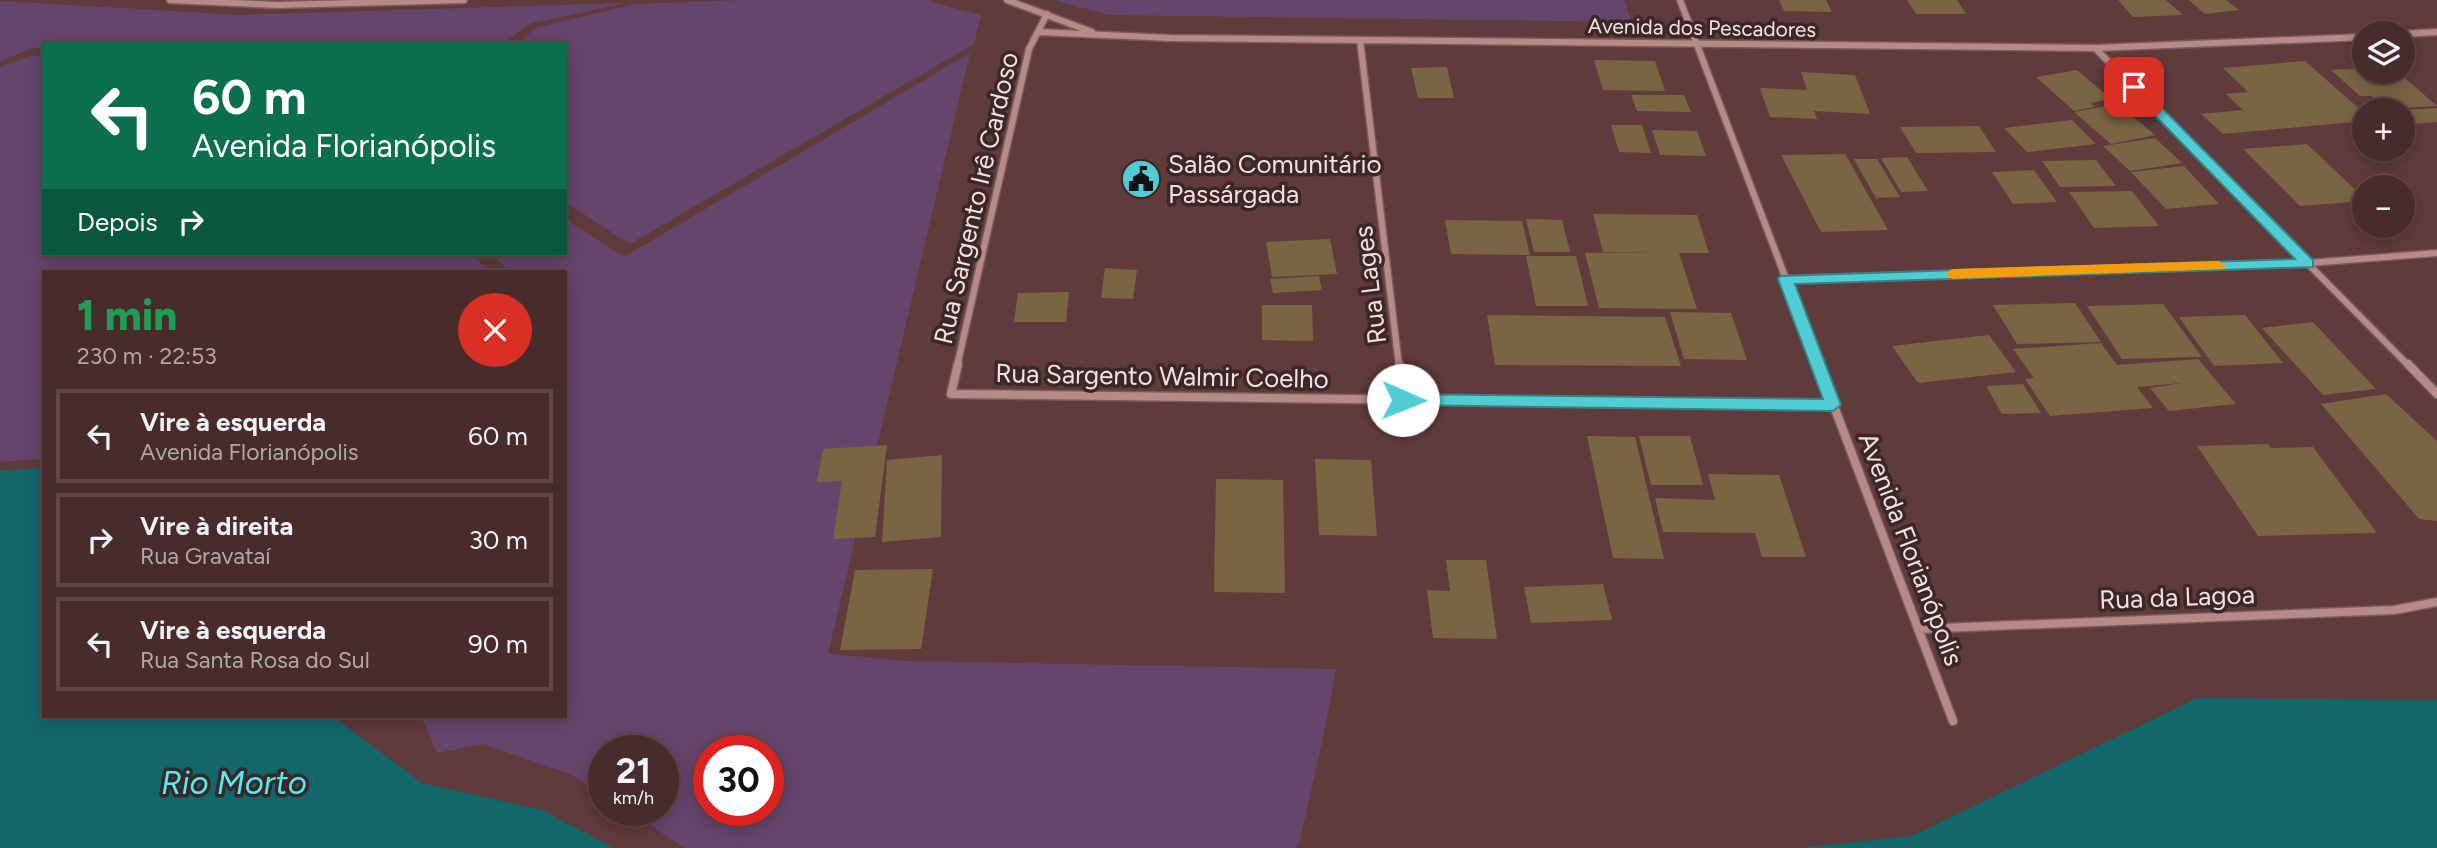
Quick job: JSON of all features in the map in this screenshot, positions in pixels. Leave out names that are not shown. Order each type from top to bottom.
[{"type":"street","points":[[170,0],[278,5],[464,0]]},
{"type":"street","points":[[1007,0],[1099,35]]},
{"type":"street","name":"Avenida Florianópolis","points":[[1680,0],[1953,721]]},
{"type":"street","name":"Rua Sargento Irê Cardoso","points":[[951,394],[1029,49],[1047,14]]},
{"type":"street","name":"Avenida dos Pescadores","points":[[1038,32],[1360,40],[2095,48],[2352,37]]},
{"type":"street","points":[[2415,33],[2437,32]]},
{"type":"street","name":"Rua Lages","points":[[1360,40],[1403,400]]},
{"type":"street","points":[[2095,48],[2437,394]]},
{"type":"street","points":[[1786,279],[2308,263],[2437,253]]},
{"type":"street","name":"Rua Sargento Walmir Coelho","points":[[951,394],[1833,405]]},
{"type":"street","name":"Rua da Lagoa","points":[[1918,629],[2394,610],[2437,602]]},
{"type":"shaded area","points":[[742,0],[924,0],[981,15],[974,44],[630,244],[567,203],[567,42],[520,42],[535,28],[636,4]]},
{"type":"shaded area","points":[[1054,0],[1625,0],[1631,22],[1109,15]]},
{"type":"shaded area","points":[[0,1],[240,15],[625,3],[529,24],[506,42],[42,42],[42,48],[33,48],[0,61]]},
{"type":"shaded area","points":[[970,53],[828,654],[905,661],[1336,669],[1299,844],[1295,848],[684,848],[652,826],[679,826],[679,735],[588,735],[588,785],[570,774],[483,744],[437,753],[422,718],[567,718],[567,270],[507,270],[495,256],[567,256],[567,220],[624,257]]},
{"type":"shaded area","points":[[42,55],[42,256],[473,256],[489,270],[42,270],[42,461],[36,459],[0,462],[0,67],[29,56]]},
{"type":"water","name":"Rio Morto","points":[[42,470],[42,718],[335,718],[422,783],[542,810],[614,848],[0,848],[0,471]]},
{"type":"water","points":[[2197,698],[2437,700],[2437,848],[1799,848],[1912,836]]},
{"type":"building","points":[[1779,0],[1826,0],[1832,12],[1784,11]]},
{"type":"building","points":[[1907,0],[1957,0],[1966,14],[1916,14]]},
{"type":"building","points":[[2118,0],[2166,0],[2183,15],[2133,17]]},
{"type":"building","points":[[2189,0],[2226,0],[2239,10],[2205,14]]},
{"type":"building","points":[[1594,60],[1655,61],[1665,91],[1603,90]]},
{"type":"building","points":[[2305,61],[2352,102],[2352,122],[2223,134],[2201,114],[2243,110],[2226,94],[2248,92],[2223,68]]},
{"type":"building","points":[[1447,67],[1454,98],[1418,98],[1411,68]]},
{"type":"building","points":[[2352,69],[2352,84],[2412,84],[2437,106],[2415,107],[2415,98],[2360,96],[2331,70]]},
{"type":"building","points":[[2077,70],[2111,99],[2090,103],[2094,107],[2074,111],[2036,77]]},
{"type":"building","points":[[1801,72],[1855,75],[1870,114],[1814,111],[1817,119],[1770,117],[1760,88],[1807,90]]},
{"type":"building","points":[[1631,95],[1684,95],[1691,112],[1637,111]]},
{"type":"building","points":[[2118,104],[2155,135],[2111,144],[2074,112]]},
{"type":"building","points":[[2437,108],[2437,122],[2415,124],[2415,109]]},
{"type":"building","points":[[2072,120],[2096,144],[2027,152],[2004,128]]},
{"type":"building","points":[[1611,125],[1642,125],[1651,153],[1619,152]]},
{"type":"building","points":[[1979,126],[1996,152],[1916,153],[1900,127]]},
{"type":"building","points":[[1652,130],[1697,131],[1706,156],[1660,155]]},
{"type":"building","points":[[2155,138],[2182,163],[2130,171],[2103,146]]},
{"type":"building","points":[[2307,144],[2352,187],[2352,202],[2300,206],[2243,149]]},
{"type":"building","points":[[1845,154],[1888,230],[1821,232],[1781,155]]},
{"type":"building","points":[[1907,157],[1928,191],[1901,192],[1881,158]]},
{"type":"building","points":[[1854,159],[1877,159],[1900,197],[1876,198]]},
{"type":"building","points":[[2096,160],[2116,186],[2060,187],[2042,161]]},
{"type":"building","points":[[2184,166],[2219,204],[2166,209],[2131,172]]},
{"type":"building","points":[[2034,170],[2057,202],[2013,204],[1992,172]]},
{"type":"building","points":[[2132,191],[2159,226],[2094,228],[2069,192]]},
{"type":"building","points":[[1593,214],[1697,215],[1709,253],[1679,253],[1697,309],[1599,308],[1585,253],[1659,252],[1603,252]]},
{"type":"building","points":[[1526,219],[1562,220],[1570,252],[1534,252]]},
{"type":"building","points":[[1445,220],[1522,221],[1530,255],[1451,254]]},
{"type":"building","points":[[1330,239],[1337,274],[1272,277],[1266,242]]},
{"type":"building","points":[[1526,256],[1576,256],[1588,306],[1536,306]]},
{"type":"building","points":[[1105,268],[1137,270],[1133,299],[1101,298]]},
{"type":"building","points":[[1319,276],[1322,290],[1273,293],[1270,279]]},
{"type":"building","points":[[1069,292],[1066,322],[1014,322],[1018,293]]},
{"type":"building","points":[[2075,303],[2101,342],[2017,344],[1993,305]]},
{"type":"building","points":[[2163,304],[2202,357],[2122,359],[2087,306]]},
{"type":"building","points":[[1262,305],[1312,305],[1313,341],[1262,340]]},
{"type":"building","points":[[1670,312],[1731,313],[1747,360],[1684,359]]},
{"type":"building","points":[[1487,315],[1665,317],[1681,366],[1495,365]]},
{"type":"building","points":[[2245,315],[2283,363],[2214,366],[2179,317]]},
{"type":"building","points":[[2313,322],[2376,389],[2323,395],[2262,328]]},
{"type":"building","points":[[1989,335],[2016,372],[1918,383],[1892,346]]},
{"type":"building","points":[[2101,343],[2117,365],[2198,359],[2236,404],[2169,411],[2150,388],[2182,383],[2137,387],[2153,408],[2050,416],[2025,379],[2034,378],[2013,349]]},
{"type":"building","points":[[2023,384],[2041,413],[2002,414],[1986,386]]},
{"type":"building","points":[[2386,394],[2437,441],[2437,521],[2419,519],[2321,404]]},
{"type":"building","points":[[1587,436],[1635,437],[1664,559],[1613,558]]},
{"type":"building","points":[[1639,436],[1690,436],[1703,485],[1651,485]]},
{"type":"building","points":[[2268,444],[2271,448],[2313,447],[2377,533],[2258,536],[2197,446]]},
{"type":"building","points":[[887,445],[875,537],[833,539],[842,481],[817,482],[823,449]]},
{"type":"building","points":[[942,455],[941,537],[882,542],[887,460]]},
{"type":"building","points":[[1315,459],[1371,460],[1377,536],[1319,535]]},
{"type":"building","points":[[1708,474],[1779,475],[1806,557],[1762,557],[1755,533],[1663,532],[1655,498],[1715,500]]},
{"type":"building","points":[[1216,479],[1283,480],[1285,593],[1214,592]]},
{"type":"building","points":[[1446,560],[1486,560],[1497,639],[1433,638],[1427,590],[1450,591]]},
{"type":"building","points":[[933,569],[921,649],[840,650],[855,570]]},
{"type":"building","points":[[1603,584],[1612,620],[1531,623],[1524,587]]},
{"type":"slow traffic","points":[[1952,274],[2219,266]]},
{"type":"place","name":"Salão Comunitário Passárgada","points":[[1141,179]]},
{"type":"route","points":[[1403,400],[1833,405],[1786,279],[2308,263],[2134,87]]}]
